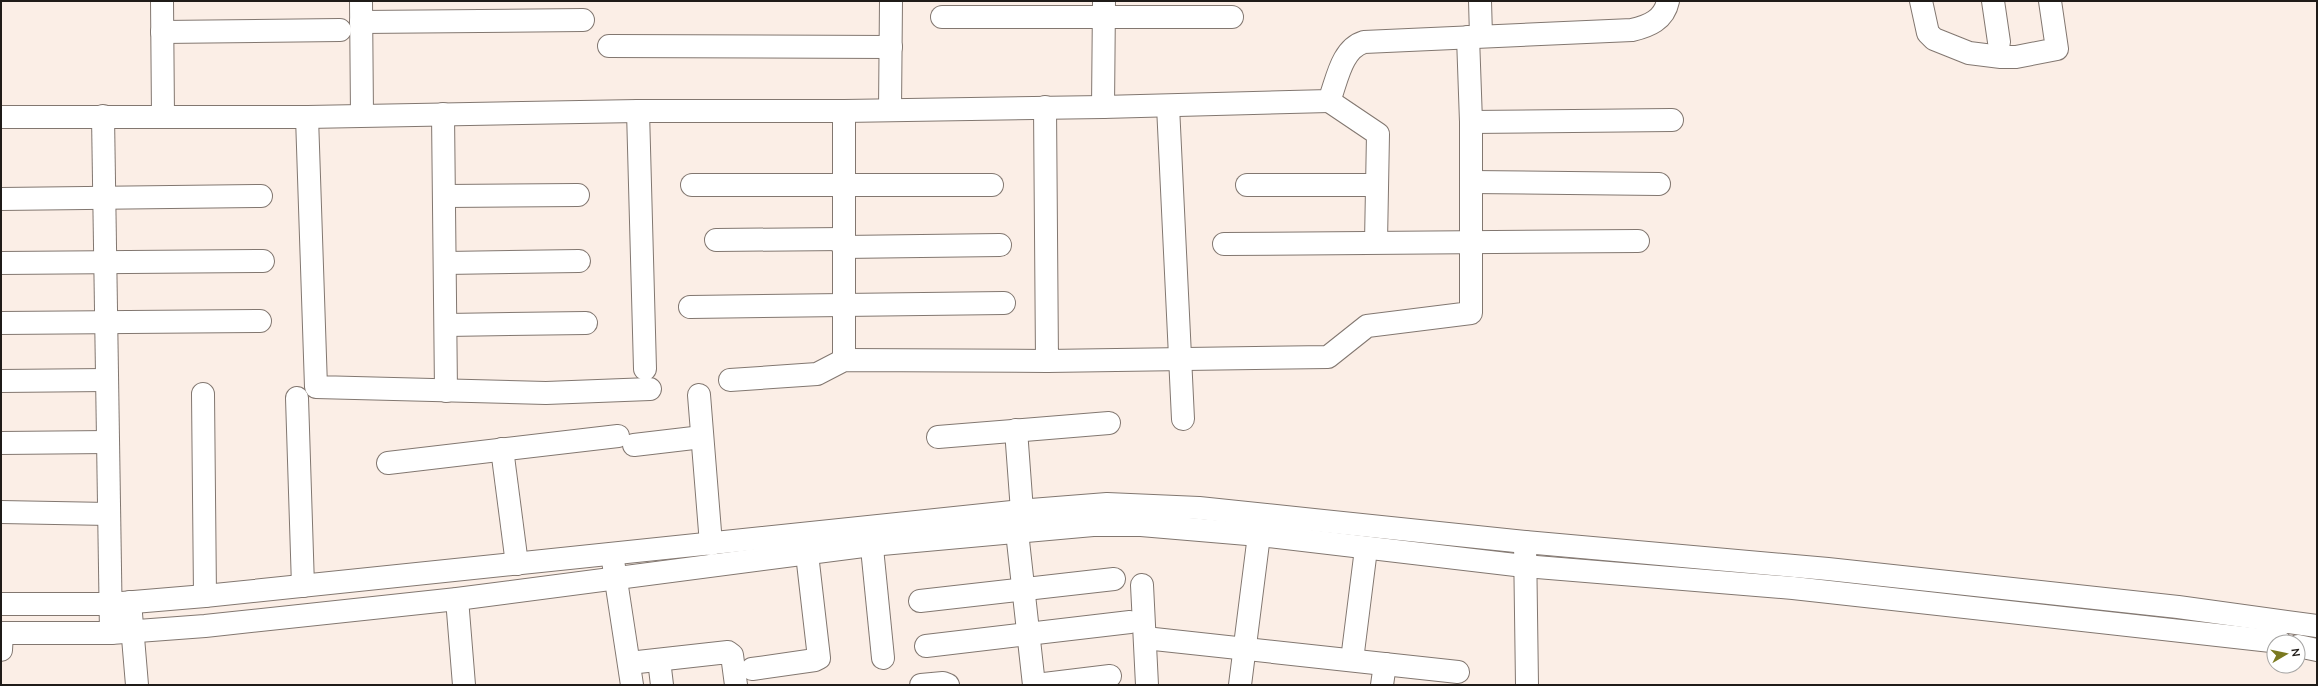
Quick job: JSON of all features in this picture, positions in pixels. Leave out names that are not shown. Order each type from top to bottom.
[{"type":"street","points":[[162,1],[163,116]]},
{"type":"street","points":[[890,110],[891,1]]},
{"type":"street","points":[[730,380],[817,374],[844,360],[1047,361],[1328,357],[1367,326],[1471,313],[1471,122],[1475,36],[1480,1]]},
{"type":"street","points":[[1329,102],[1346,55],[1354,45],[1364,42],[1632,30],[1648,26],[1658,20],[1667,8],[1668,1]]},
{"type":"street","points":[[1922,1],[1928,33],[1934,39],[1969,53],[2001,57],[2057,49],[2050,1]]},
{"type":"street","points":[[1993,1],[1999,42]]},
{"type":"street","points":[[1103,107],[1104,9]]},
{"type":"street","points":[[942,17],[1104,9],[1232,17]]},
{"type":"street","points":[[362,114],[361,11],[583,20]]},
{"type":"street","points":[[162,32],[340,30]]},
{"type":"street","points":[[609,46],[891,47]]},
{"type":"street","points":[[1,117],[307,117],[362,114],[638,111],[844,111],[1329,102],[1378,134],[1376,242]]},
{"type":"street","points":[[1168,106],[1183,420]]},
{"type":"street","points":[[1045,107],[1047,361]]},
{"type":"street","points":[[307,117],[316,387],[546,393],[647,379],[638,111]]},
{"type":"street","points":[[844,111],[844,360]]},
{"type":"street","points":[[444,114],[446,391]]},
{"type":"street","points":[[103,116],[109,514],[120,603],[121,632],[137,685]]},
{"type":"street","points":[[1471,122],[1672,120]]},
{"type":"street","points":[[1471,182],[1659,184]]},
{"type":"street","points":[[692,185],[992,185]]},
{"type":"street","points":[[1247,185],[1377,185]]},
{"type":"street","points":[[445,196],[578,195]]},
{"type":"street","points":[[1,199],[261,196]]},
{"type":"street","points":[[716,240],[1000,245]]},
{"type":"street","points":[[1224,244],[1471,241],[1638,241]]},
{"type":"street","points":[[1,263],[263,261]]},
{"type":"street","points":[[445,263],[579,261]]},
{"type":"street","points":[[690,307],[1004,303]]},
{"type":"street","points":[[1,324],[260,321]]},
{"type":"street","points":[[446,325],[586,323]]},
{"type":"street","points":[[1,381],[106,380]]},
{"type":"street","points":[[203,394],[205,596]]},
{"type":"street","points":[[698,395],[711,544]]},
{"type":"street","points":[[297,398],[303,586]]},
{"type":"street","points":[[938,437],[1108,422]]},
{"type":"street","points":[[1016,430],[1022,511]]},
{"type":"street","points":[[388,463],[502,449],[626,440],[702,438]]},
{"type":"street","points":[[1,443],[108,442]]},
{"type":"street","points":[[502,449],[517,564]]},
{"type":"street","points":[[1,639],[205,626],[458,599],[807,554],[870,536],[1022,511],[1107,504],[1199,508],[1525,542],[1828,569],[2178,607],[2317,626]]},
{"type":"street","points":[[1,512],[109,514]]},
{"type":"street","points":[[1,604],[120,603],[205,596],[711,544],[870,536],[1017,532],[1093,525],[1140,525],[1259,535],[1366,549],[1524,566],[1793,588],[2266,640]]},
{"type":"street","points":[[1017,532],[1035,685],[1110,676]]},
{"type":"street","points":[[1240,685],[1259,535]]},
{"type":"street","points":[[870,536],[882,658]]},
{"type":"street","points":[[1525,542],[1524,566],[1527,685]]},
{"type":"street","points":[[1352,660],[1366,549]]},
{"type":"street","points":[[612,554],[614,579],[632,685]]},
{"type":"street","points":[[752,669],[815,660],[819,658],[807,554]]},
{"type":"street","points":[[920,601],[1114,579]]},
{"type":"street","points":[[1142,585],[1147,685]]},
{"type":"street","points":[[458,599],[464,685]]},
{"type":"street","points":[[926,646],[1130,622]]},
{"type":"street","points":[[1145,638],[1458,672]]},
{"type":"street","points":[[2306,648],[2317,650]]},
{"type":"street","points":[[629,663],[731,653],[736,685]]},
{"type":"street","points":[[659,660],[662,685]]},
{"type":"street","points":[[1382,685],[1385,664]]},
{"type":"street","points":[[921,685],[943,683],[948,685]]}]
